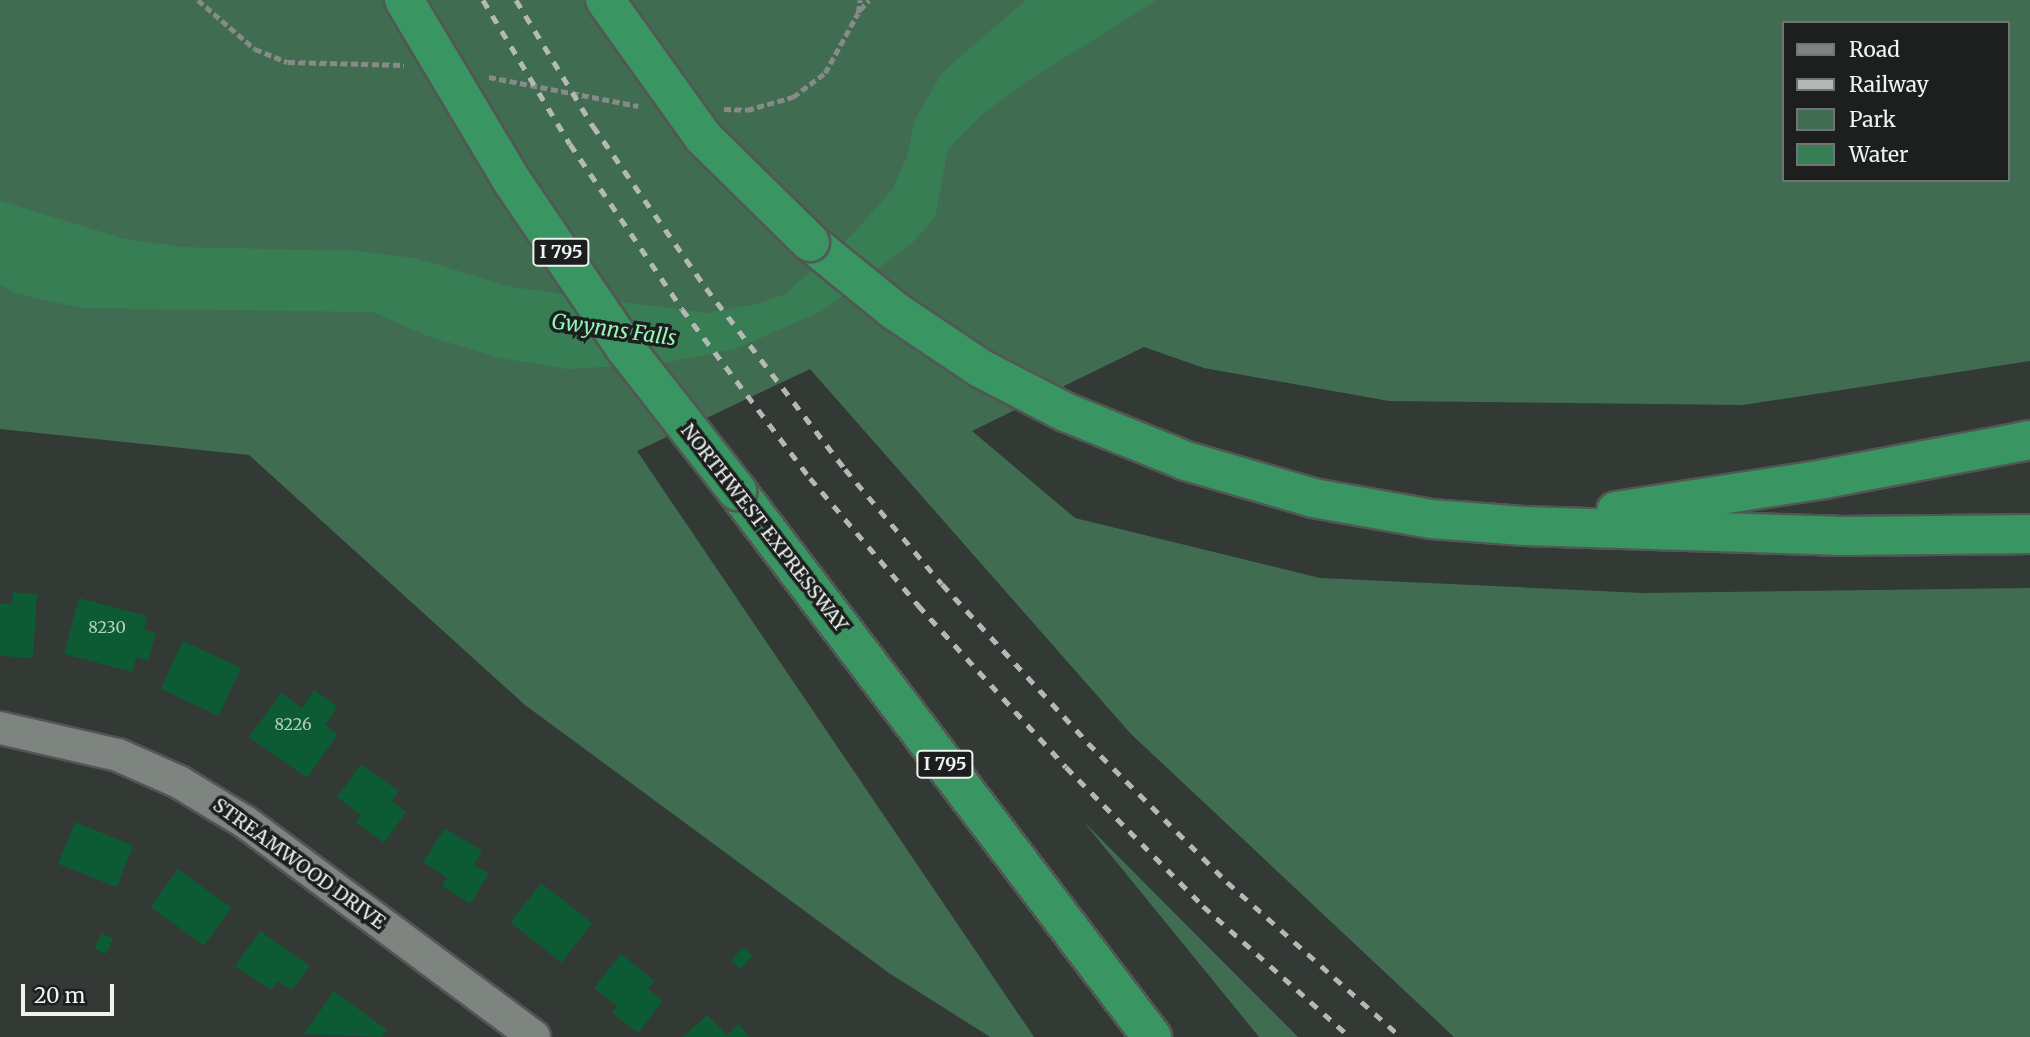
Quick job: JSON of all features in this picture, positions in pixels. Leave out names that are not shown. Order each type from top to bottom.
[{"type":"highway","name":"NORTHWEST EXPRESSWAY","points":[[404,0],[512,181],[625,348],[1152,1037]]},
{"type":"highway","points":[[605,0],[703,137],[789,225],[916,325],[980,368],[1065,412],[1186,461],[1313,498],[1431,519],[1524,526],[1839,536],[2030,534]]},
{"type":"highway","points":[[1524,526],[1824,479],[2030,440]]},
{"type":"street","name":"STREAMWOOD DRIVE","points":[[0,728],[118,755],[179,782],[246,822],[534,1037]]},
{"type":"path","points":[[198,0],[255,49],[288,62],[372,61],[410,66]]},
{"type":"path","points":[[858,13],[860,0]]},
{"type":"path","points":[[721,109],[747,110],[793,97],[825,73],[858,13],[869,0]]},
{"type":"path","points":[[486,76],[643,106]]},
{"type":"green space","points":[[0,0],[2030,0],[2030,361],[1743,405],[1389,401],[1204,368],[1144,347],[972,431],[1075,518],[1320,578],[1642,593],[2030,588],[2030,1037],[1454,1037],[1131,734],[810,369],[637,451],[1034,1037],[990,1037],[889,973],[525,705],[249,455],[0,429]]},
{"type":"green space","points":[[1083,821],[1298,1037],[1259,1037]]},
{"type":"water","name":"Gwynns Falls","points":[[1026,0],[1157,0],[1032,78],[986,111],[948,149],[935,217],[913,242],[822,311],[735,349],[658,364],[567,369],[500,358],[427,336],[373,312],[80,308],[15,293],[0,284],[0,201],[125,239],[181,247],[358,251],[415,258],[512,287],[708,313],[757,304],[785,294],[852,235],[892,190],[907,157],[915,119],[943,72]]},
{"type":"building","points":[[13,592],[37,594],[33,658],[0,656],[0,603],[12,604]]},
{"type":"building","points":[[79,598],[147,616],[144,630],[156,633],[148,661],[136,657],[132,672],[64,654]]},
{"type":"building","points":[[183,641],[241,668],[219,716],[161,689]]},
{"type":"building","points":[[314,690],[338,706],[325,725],[338,734],[307,778],[249,737],[281,693],[302,708]]},
{"type":"building","points":[[361,764],[399,791],[391,801],[406,812],[384,843],[355,822],[361,815],[337,797]]},
{"type":"building","points":[[75,822],[133,846],[117,887],[58,864]]},
{"type":"building","points":[[445,828],[482,851],[474,865],[489,874],[470,904],[442,886],[447,878],[423,862]]},
{"type":"building","points":[[178,869],[231,908],[204,946],[150,907]]},
{"type":"building","points":[[541,883],[592,923],[561,962],[510,922]]},
{"type":"building","points":[[260,931],[310,966],[292,990],[278,981],[271,990],[235,966]]},
{"type":"building","points":[[102,933],[114,939],[106,954],[94,948]]},
{"type":"building","points":[[743,947],[753,956],[741,969],[731,960]]},
{"type":"building","points":[[621,954],[655,981],[648,989],[663,1001],[638,1033],[612,1013],[617,1006],[594,988]]},
{"type":"building","points":[[334,991],[387,1030],[382,1037],[304,1034]]},
{"type":"building","points":[[707,1015],[727,1035],[738,1024],[750,1037],[683,1037]]},
{"type":"railway","points":[[483,0],[570,144],[682,309],[810,478],[918,605],[1066,767],[1203,906],[1350,1037]]},
{"type":"railway","points":[[516,0],[593,126],[706,288],[845,469],[942,584],[1088,743],[1227,882],[1401,1037]]}]
